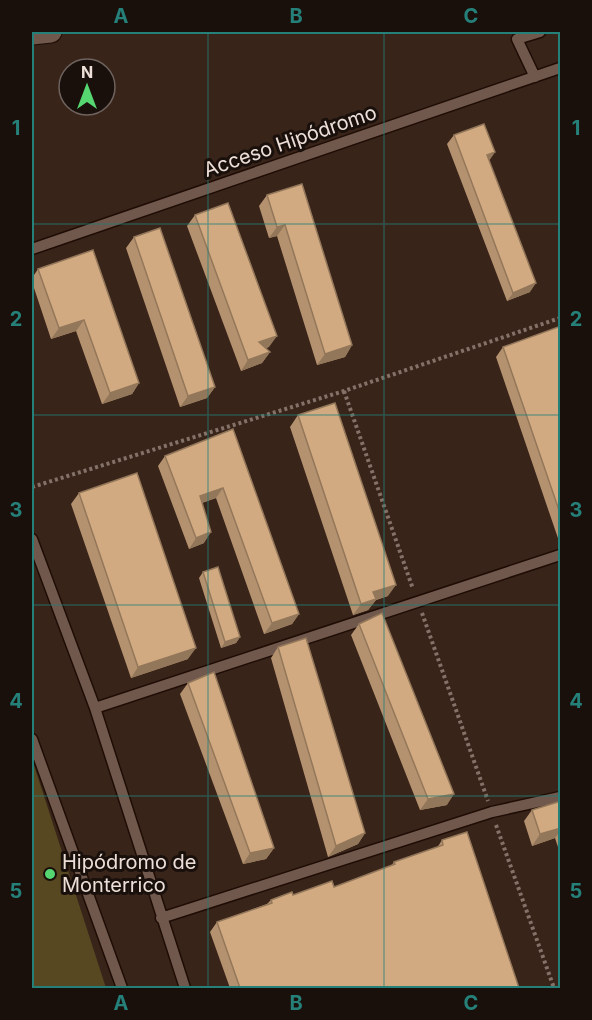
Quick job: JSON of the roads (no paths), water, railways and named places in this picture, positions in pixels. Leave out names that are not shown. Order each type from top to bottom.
[{"type":"street","points":[[32,34],[51,32]]},
{"type":"lane","points":[[535,77],[517,39],[540,32]]},
{"type":"lane","name":"Acceso Hipódromo","points":[[32,249],[561,68]]},
{"type":"lane","points":[[32,539],[94,708],[185,988]]},
{"type":"lane","points":[[94,708],[561,555]]},
{"type":"lane","points":[[32,739],[122,988]]},
{"type":"lane","points":[[161,918],[492,812],[561,797]]},
{"type":"place","name":"Hipódromo de Monterrico","points":[[50,874]]}]
